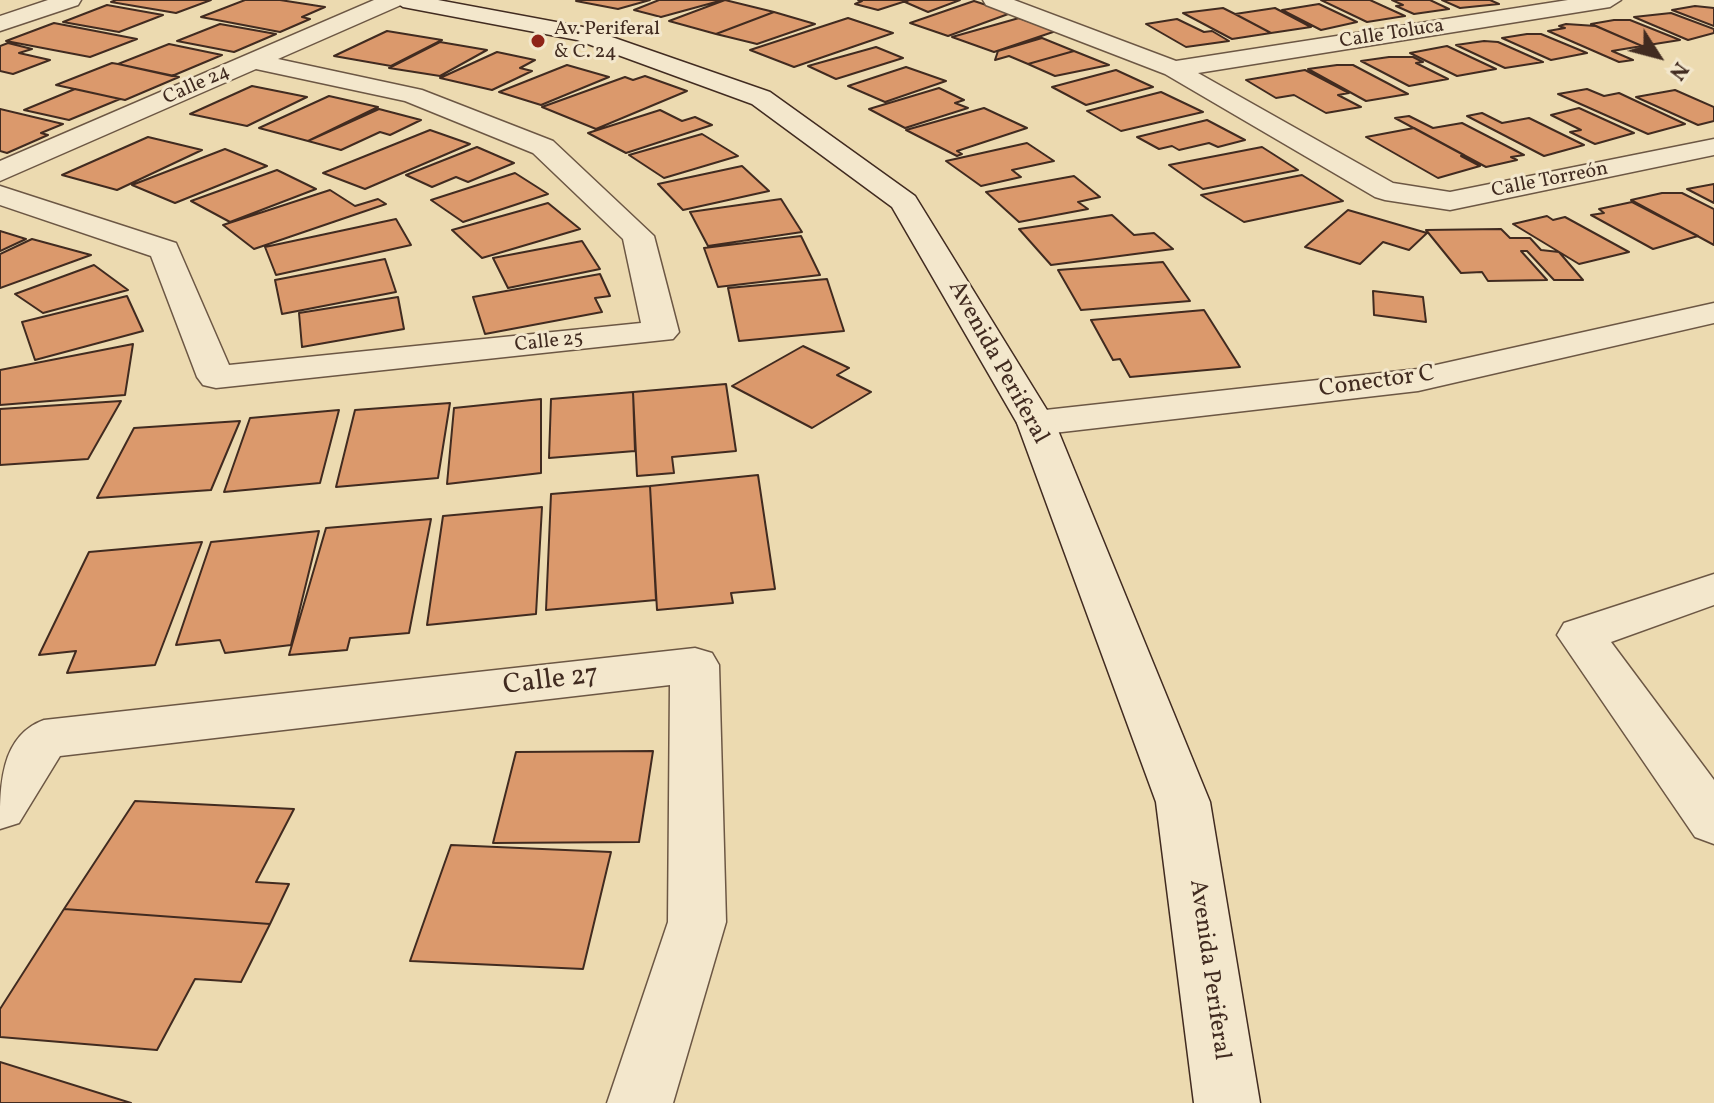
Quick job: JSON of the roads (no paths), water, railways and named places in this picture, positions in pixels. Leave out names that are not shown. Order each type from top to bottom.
[{"type":"street","points":[[0,24],[70,0]]},
{"type":"street","name":"Calle 24","points":[[0,172],[393,0]]},
{"type":"street","name":"Avenida Periferal","points":[[403,0],[583,34],[761,98],[904,202],[1036,423],[1183,802],[1227,1103]]},
{"type":"street","points":[[994,0],[1174,69]]},
{"type":"street","name":"Calle Toluca","points":[[1174,69],[1610,0]]},
{"type":"street","name":"Calle 25","points":[[0,195],[165,250],[216,377],[661,332],[638,236],[543,147],[413,95],[253,61]]},
{"type":"street","name":"Calle Torreón","points":[[1174,69],[1385,191],[1450,201],[1714,147]]},
{"type":"street","name":"Conector C","points":[[1036,423],[1418,380],[1714,313]]},
{"type":"street","points":[[1714,589],[1581,635],[1714,822]]},
{"type":"street","name":"Calle 27","points":[[0,808],[44,739],[695,665],[697,922],[640,1103]]},
{"type":"place","name":"Av. Periferal & C. 24","points":[[538,41]]}]
